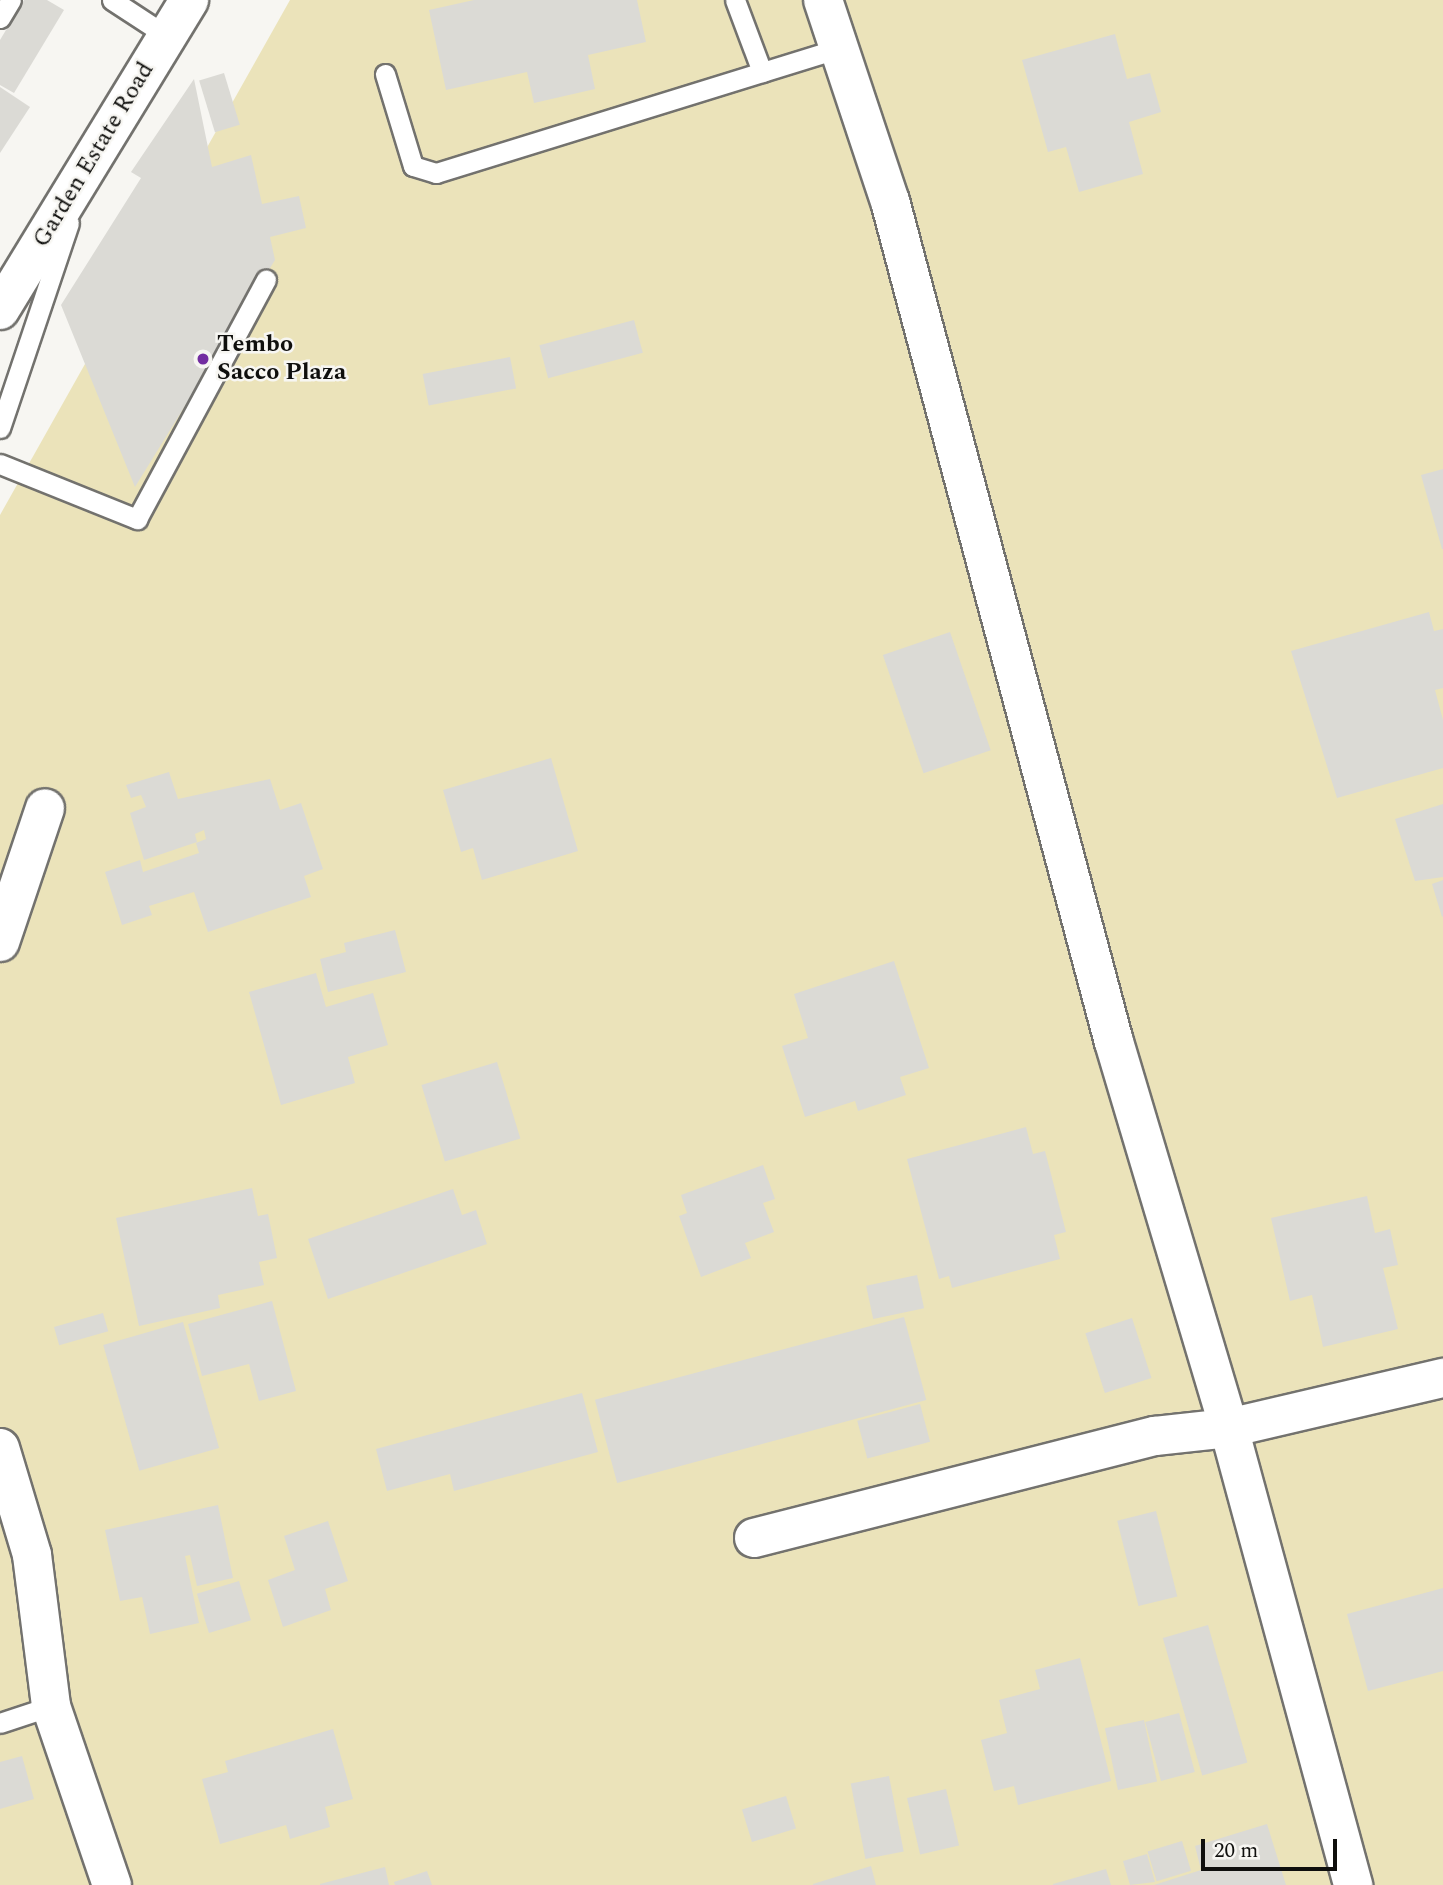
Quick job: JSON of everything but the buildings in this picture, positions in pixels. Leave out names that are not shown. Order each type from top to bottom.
[{"type":"street","name":"Garden Estate Road","points":[[0,310],[189,0]]},
{"type":"street","points":[[823,0],[890,201],[1114,1042],[1228,1428],[1353,1885]]},
{"type":"street","points":[[0,942],[45,808]]},
{"type":"street","points":[[754,1538],[1155,1436],[1228,1428],[1443,1378]]},
{"type":"street","points":[[0,1448],[32,1555],[51,1706],[112,1885]]},
{"type":"lane","points":[[0,18],[11,0]]},
{"type":"lane","points":[[112,0],[167,36]]},
{"type":"lane","points":[[735,0],[762,72]]},
{"type":"lane","points":[[385,74],[413,166],[427,174],[839,47]]},
{"type":"lane","points":[[0,428],[90,159]]},
{"type":"lane","points":[[0,464],[137,519],[266,279]]},
{"type":"lane","points":[[0,1723],[51,1706]]},
{"type":"shaded area","points":[[290,0],[1443,0],[1443,1885],[0,1885],[0,515]]},
{"type":"place","name":"Tembo Sacco Plaza","points":[[203,359]]}]
